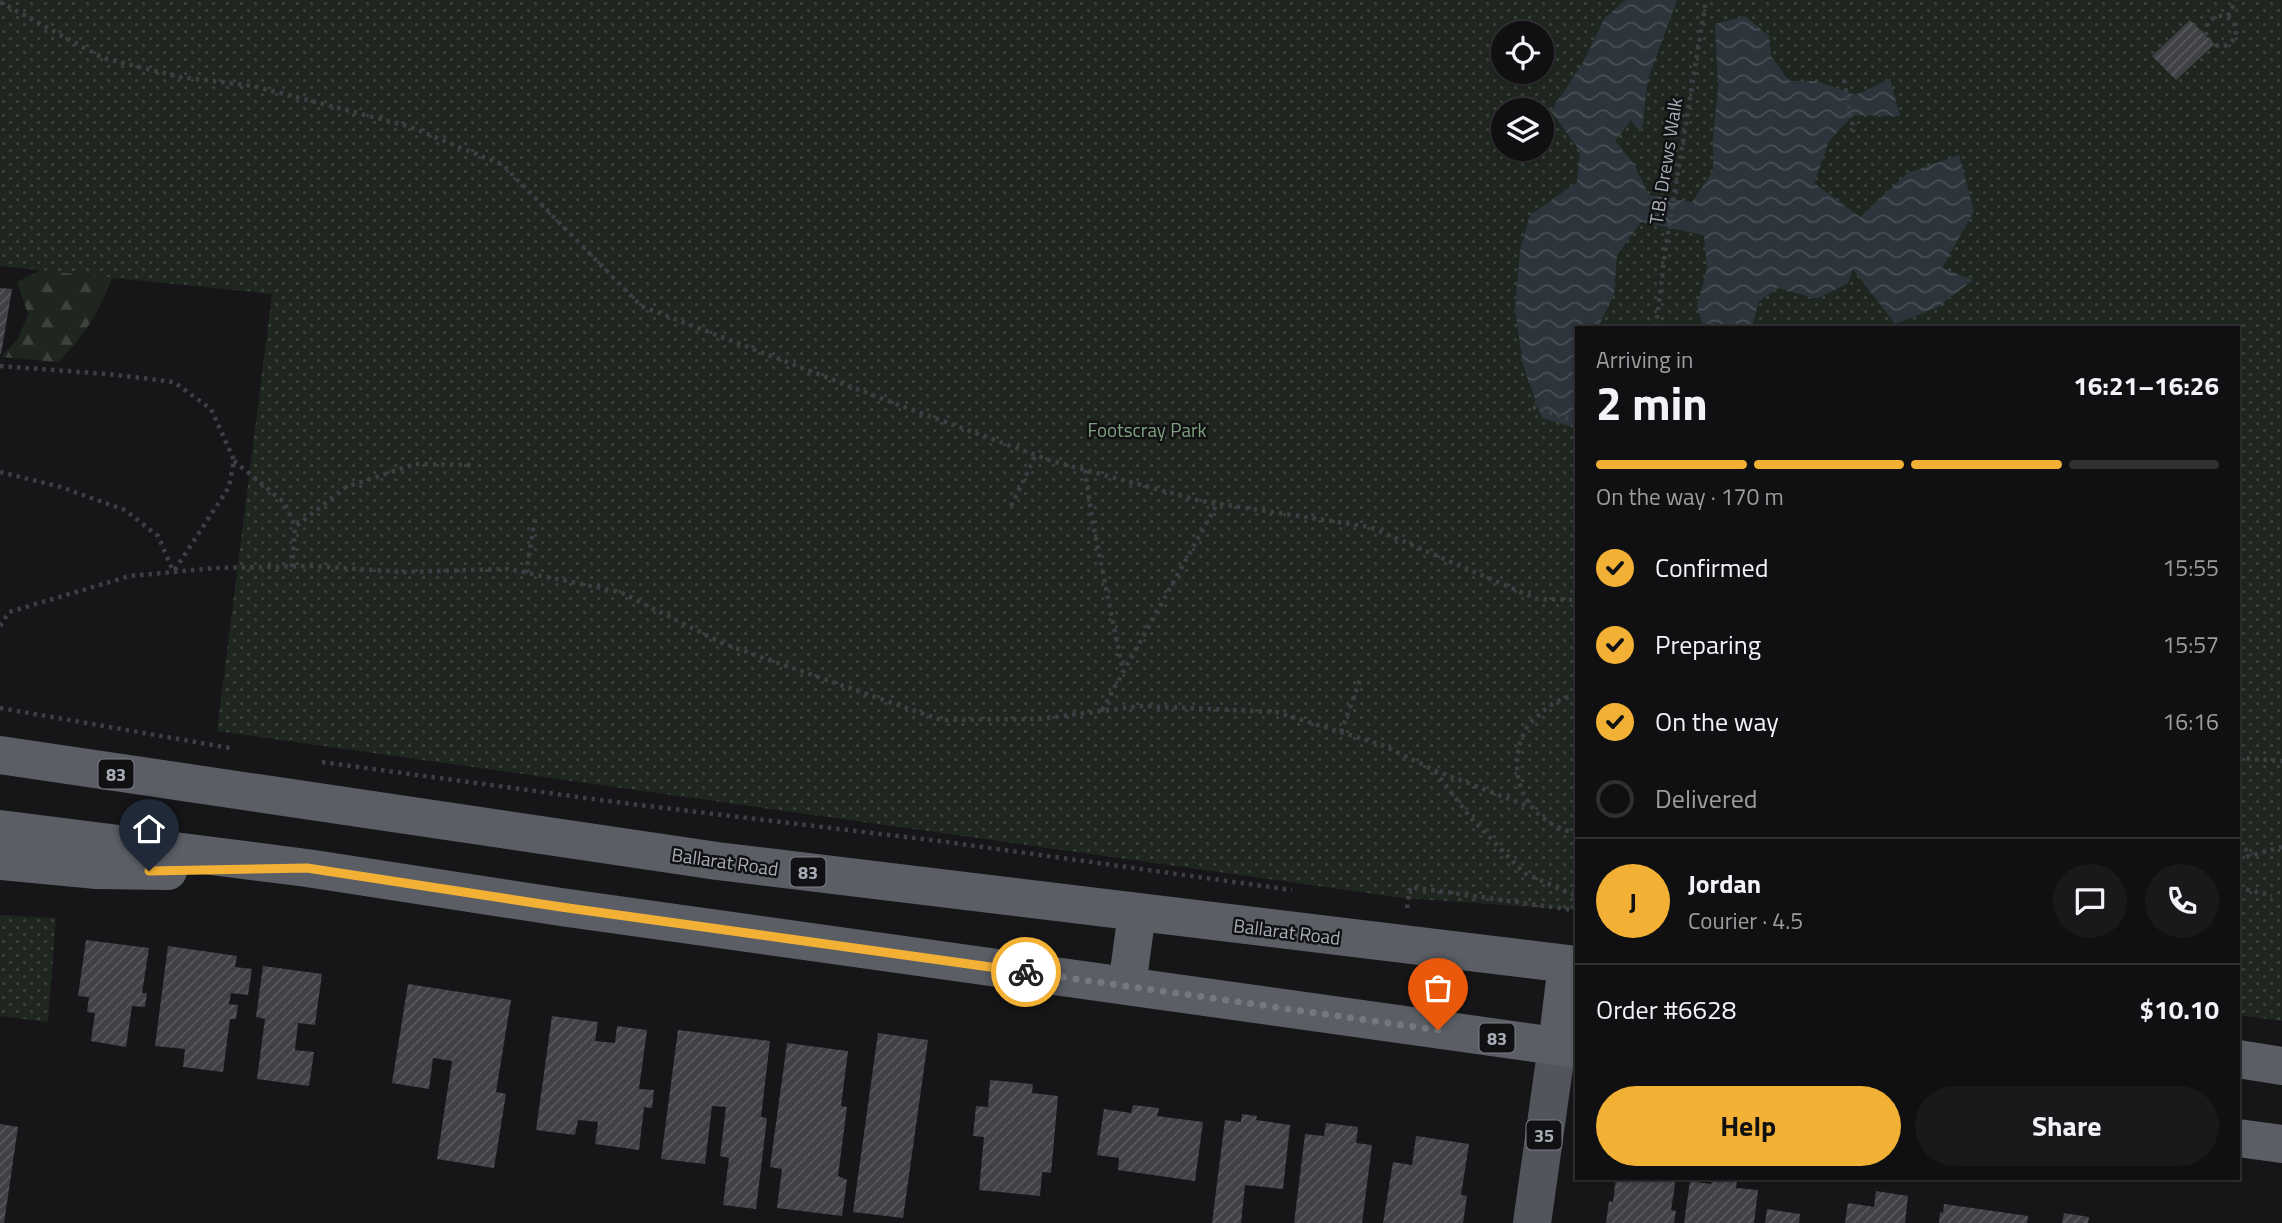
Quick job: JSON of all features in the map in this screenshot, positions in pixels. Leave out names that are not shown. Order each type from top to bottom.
[{"type":"highway","name":"Ballarat Road","points":[[0,755],[717,861],[1572,964]]},
{"type":"highway","points":[[0,828],[307,868]]},
{"type":"highway","name":"83","points":[[0,861],[130,871],[307,868],[561,907],[1567,1047]]},
{"type":"highway","points":[[1127,986],[1137,913]]},
{"type":"highway","name":"35","points":[[1567,1047],[1572,964]]},
{"type":"highway","points":[[2240,1059],[2282,1066]]},
{"type":"highway","points":[[2240,1138],[2282,1144]]},
{"type":"main road","name":"35","points":[[1532,1223],[1567,1047]]},
{"type":"path","name":"T.B. Drews Walk","points":[[1656,326],[1666,245],[1706,0]]},
{"type":"path","points":[[2228,16],[2236,0]]},
{"type":"path","points":[[0,2],[103,58],[180,77],[253,86],[408,126],[503,165],[641,306],[896,404],[1036,456],[1085,470],[1217,504],[1370,527],[1537,599],[1575,600]]},
{"type":"path","points":[[2217,16],[2228,16],[2235,26],[2234,40],[2225,46],[2215,45],[2207,38],[2208,21],[2217,16]]},
{"type":"path","points":[[1844,80],[1854,132]]},
{"type":"path","points":[[0,366],[174,382],[211,409],[234,460],[285,503],[295,527],[292,567]]},
{"type":"path","points":[[1533,407],[1575,421]]},
{"type":"path","points":[[1011,506],[1036,456]]},
{"type":"path","points":[[173,572],[229,487],[234,460]]},
{"type":"path","points":[[295,527],[346,487],[415,464],[471,465]]},
{"type":"path","points":[[1085,470],[1123,672]]},
{"type":"path","points":[[0,472],[61,487],[125,510],[158,536],[173,572]]},
{"type":"path","points":[[1101,711],[1217,504]]},
{"type":"path","points":[[526,573],[535,518]]},
{"type":"path","points":[[0,626],[9,612],[130,576],[216,568],[314,566],[403,572],[508,569],[620,592],[724,644],[941,720],[1039,719],[1141,706],[1276,712],[1382,745],[1434,770],[1530,807],[1562,831],[1575,833]]},
{"type":"path","points":[[1341,732],[1360,680]]},
{"type":"path","points":[[1530,807],[1523,795],[1517,772],[1518,751],[1526,728],[1549,705],[1575,697]]},
{"type":"path","points":[[0,708],[237,749]]},
{"type":"path","points":[[2240,758],[2282,761]]},
{"type":"path","points":[[314,761],[615,802],[947,842],[1292,890]]},
{"type":"path","points":[[1434,770],[1470,817],[1524,873],[1575,895]]},
{"type":"path","points":[[2240,845],[2252,855]]},
{"type":"path","points":[[2240,858],[2282,846]]},
{"type":"path","points":[[1397,904],[1408,906],[1410,887],[1575,910]]},
{"type":"path","points":[[2240,888],[2272,896]]},
{"type":"green space","name":"Footscray Park","points":[[0,0],[2282,0],[2282,1021],[2240,1015],[2240,326],[1575,326],[1575,910],[1403,898],[217,731],[272,294],[0,266]]},
{"type":"green space","points":[[41,270],[184,285],[112,278],[90,323],[58,362],[1,357],[18,339],[28,314],[17,282]]},
{"type":"green space","points":[[0,915],[56,918],[48,1022],[0,1016]]},
{"type":"water","points":[[1625,0],[1677,0],[1648,79],[1642,129],[1640,132],[1631,120],[1615,141],[1634,164],[1649,195],[1692,202],[1713,171],[1718,87],[1715,24],[1745,16],[1769,36],[1771,56],[1789,81],[1816,81],[1856,95],[1890,79],[1900,116],[1853,115],[1829,141],[1814,183],[1860,217],[1908,173],[1959,155],[1974,211],[1942,268],[1973,280],[1936,308],[1895,324],[1853,269],[1848,283],[1817,299],[1778,288],[1759,301],[1752,326],[1703,326],[1697,305],[1707,269],[1704,235],[1641,222],[1617,255],[1614,295],[1598,326],[1575,326],[1575,428],[1542,418],[1523,365],[1515,309],[1520,251],[1530,215],[1577,182],[1580,151],[1554,115],[1554,106],[1584,61],[1604,19]]},
{"type":"building","points":[[2190,20],[2214,44],[2176,80],[2152,56]]},
{"type":"building","points":[[0,288],[12,289],[1,354],[0,354]]},
{"type":"building","points":[[86,940],[149,948],[142,993],[147,993],[145,1007],[132,1006],[126,1047],[91,1041],[95,1013],[87,1012],[89,997],[78,996]]},
{"type":"building","points":[[168,946],[237,956],[235,967],[252,969],[248,995],[231,993],[229,1004],[238,1005],[236,1019],[230,1019],[223,1072],[183,1067],[185,1049],[155,1046]]},
{"type":"building","points":[[263,966],[322,974],[315,1025],[298,1023],[295,1050],[314,1052],[309,1086],[257,1079],[265,1019],[256,1017]]},
{"type":"building","points":[[408,984],[511,1000],[496,1092],[506,1094],[494,1168],[437,1159],[452,1061],[433,1058],[429,1089],[392,1083]]},
{"type":"building","points":[[552,1016],[598,1022],[595,1041],[615,1043],[617,1026],[647,1030],[639,1089],[654,1090],[652,1108],[644,1107],[639,1150],[595,1144],[598,1122],[578,1120],[575,1135],[536,1130]]},
{"type":"building","points":[[678,1030],[770,1041],[761,1117],[767,1118],[756,1209],[723,1205],[729,1158],[720,1156],[726,1107],[712,1106],[705,1164],[661,1159]]},
{"type":"building","points":[[878,1033],[928,1040],[903,1218],[853,1212]]},
{"type":"building","points":[[787,1043],[848,1051],[841,1106],[847,1107],[838,1176],[847,1180],[842,1216],[777,1208],[782,1169],[770,1167]]},
{"type":"building","points":[[990,1080],[1033,1084],[1032,1093],[1058,1096],[1051,1173],[1042,1172],[1040,1196],[979,1190],[984,1137],[973,1136],[976,1106],[988,1107]]},
{"type":"building","points":[[1133,1105],[1159,1108],[1157,1116],[1203,1122],[1195,1181],[1118,1170],[1119,1158],[1097,1155],[1104,1109],[1131,1113]]},
{"type":"building","points":[[1242,1114],[1257,1116],[1256,1120],[1290,1125],[1283,1189],[1245,1185],[1241,1223],[1212,1223],[1225,1120],[1241,1122]]},
{"type":"building","points":[[1326,1123],[1358,1127],[1356,1143],[1372,1145],[1362,1223],[1294,1223],[1305,1134],[1324,1136]]},
{"type":"building","points":[[0,1124],[18,1127],[4,1223],[0,1223]]},
{"type":"building","points":[[1416,1136],[1469,1144],[1461,1195],[1467,1196],[1463,1223],[1383,1223],[1393,1162],[1412,1165]]},
{"type":"building","points":[[1616,1180],[1676,1180],[1671,1210],[1676,1211],[1674,1223],[1606,1223],[1609,1201],[1613,1202]]},
{"type":"building","points":[[1712,1180],[1737,1181],[1736,1188],[1758,1190],[1754,1223],[1684,1223],[1690,1181],[1711,1184]]},
{"type":"building","points":[[1876,1191],[1908,1196],[1905,1223],[1845,1223],[1848,1203],[1874,1207]]},
{"type":"building","points":[[1944,1204],[2028,1216],[2027,1223],[1939,1223]]},
{"type":"building","points":[[1767,1209],[1800,1214],[1799,1223],[1765,1223]]},
{"type":"building","points":[[2064,1213],[2089,1217],[2088,1223],[2062,1223]]},
{"type":"way so far","points":[[1026,972],[1438,1030]]},
{"type":"route","points":[[149,871],[307,868],[561,907],[1026,972]]}]
